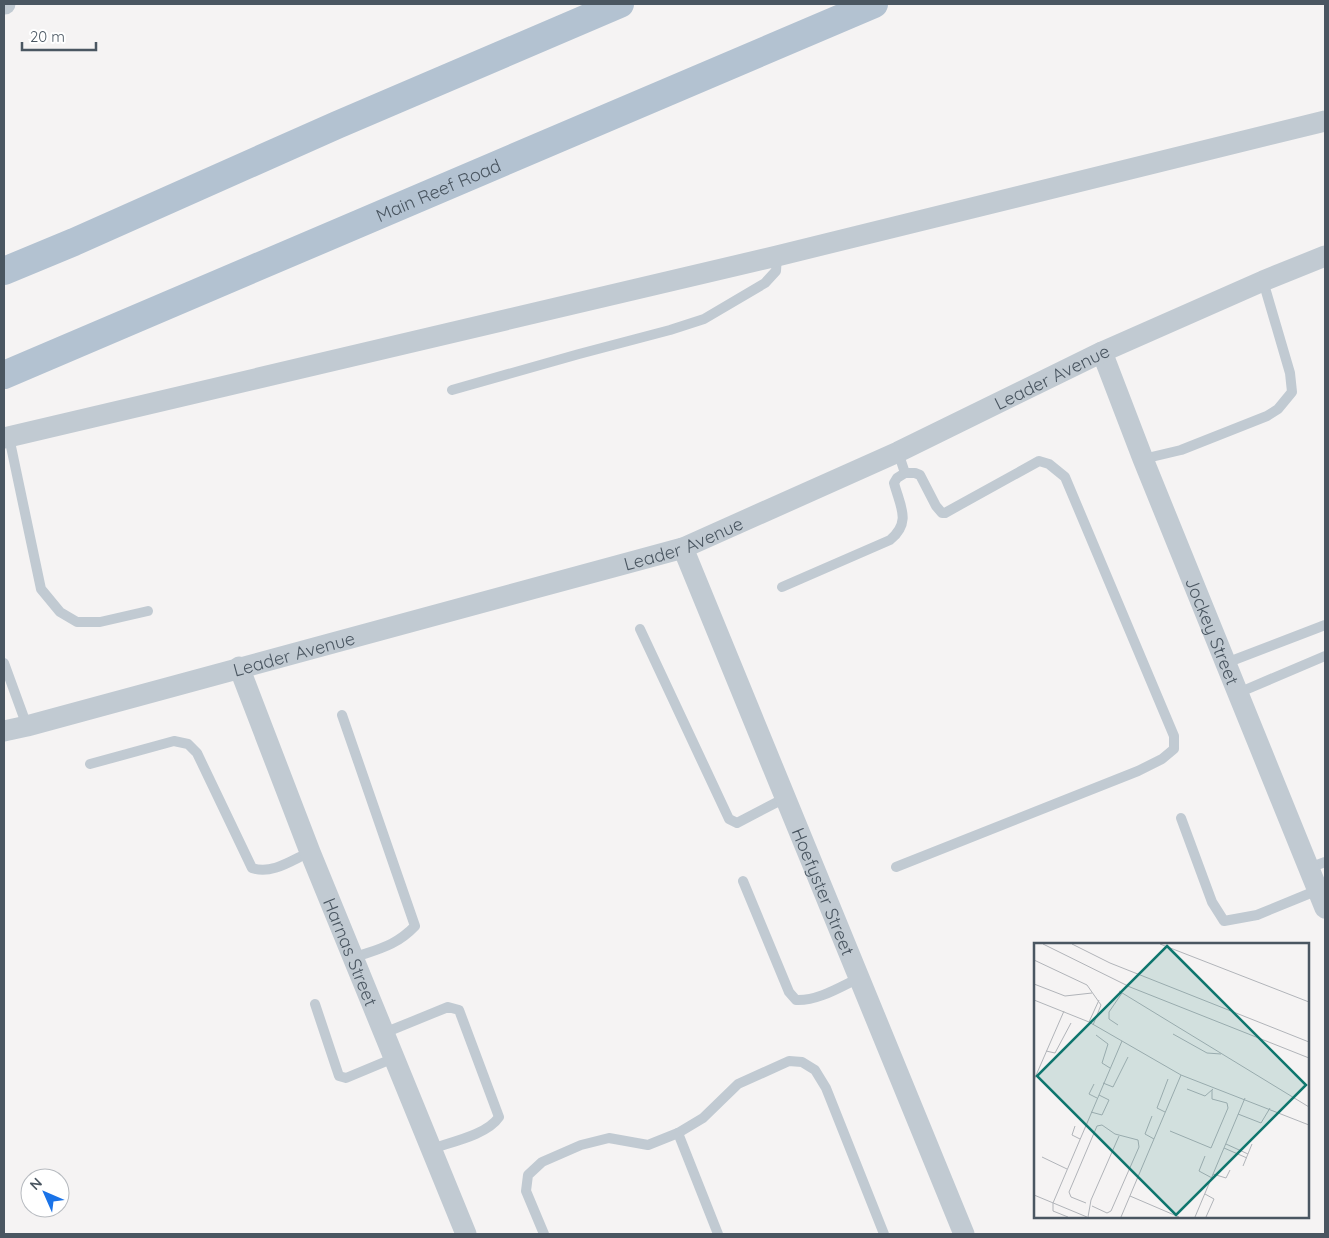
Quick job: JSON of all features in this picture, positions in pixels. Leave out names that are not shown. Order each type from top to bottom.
[{"type":"main road","points":[[4,271],[74,242],[337,125],[620,4]]},
{"type":"main road","name":"Main Reef Road","points":[[4,374],[874,4]]},
{"type":"street","points":[[7,437],[777,256],[1325,121]]},
{"type":"street","name":"Leader Avenue","points":[[4,731],[683,548],[898,452],[1102,352],[1263,281],[1325,256]]},
{"type":"street","name":"Jockey Street","points":[[1102,352],[1143,459],[1238,693],[1317,865],[1322,899]]},
{"type":"street","name":"Hoefyster Street","points":[[683,548],[964,1234]]},
{"type":"street","name":"Harnas Street","points":[[239,667],[310,852],[466,1234]]},
{"type":"lane","points":[[452,390],[704,319],[765,283],[776,271],[777,256]]},
{"type":"lane","points":[[1143,459],[1181,450],[1267,416],[1278,409],[1292,392],[1290,373],[1263,281]]},
{"type":"lane","points":[[7,437],[41,589],[60,612],[76,622],[100,622],[148,611]]},
{"type":"lane","points":[[898,452],[905,473]]},
{"type":"lane","points":[[782,587],[890,540],[896,535],[903,524],[903,516],[894,483],[896,478],[905,473],[920,475],[936,506],[942,513],[946,513],[1039,461],[1049,464],[1065,477],[1174,736],[1174,749],[1162,759],[1138,771],[896,868]]},
{"type":"lane","points":[[1226,663],[1325,625]]},
{"type":"lane","points":[[640,629],[729,819],[737,823],[785,798]]},
{"type":"lane","points":[[1238,693],[1325,656]]},
{"type":"lane","points":[[4,663],[27,726]]},
{"type":"lane","points":[[342,715],[415,926],[404,938],[353,958]]},
{"type":"lane","points":[[90,764],[174,741],[188,744],[197,753],[252,868],[262,872],[282,866],[310,852]]},
{"type":"lane","points":[[1181,818],[1212,902],[1224,921],[1257,915],[1283,906],[1322,899]]},
{"type":"lane","points":[[744,881],[789,992],[796,1000],[824,994],[859,978]]},
{"type":"lane","points":[[315,1004],[339,1076],[346,1078],[394,1058]]},
{"type":"lane","points":[[384,1033],[448,1007],[459,1010],[499,1117],[495,1123],[472,1136],[431,1149]]},
{"type":"lane","points":[[544,1234],[526,1191],[528,1175],[542,1162],[581,1145],[609,1138],[648,1145],[678,1132],[703,1118],[738,1084],[788,1061],[802,1062],[816,1070],[826,1088],[884,1234]]},
{"type":"lane","points":[[678,1132],[718,1234]]}]
